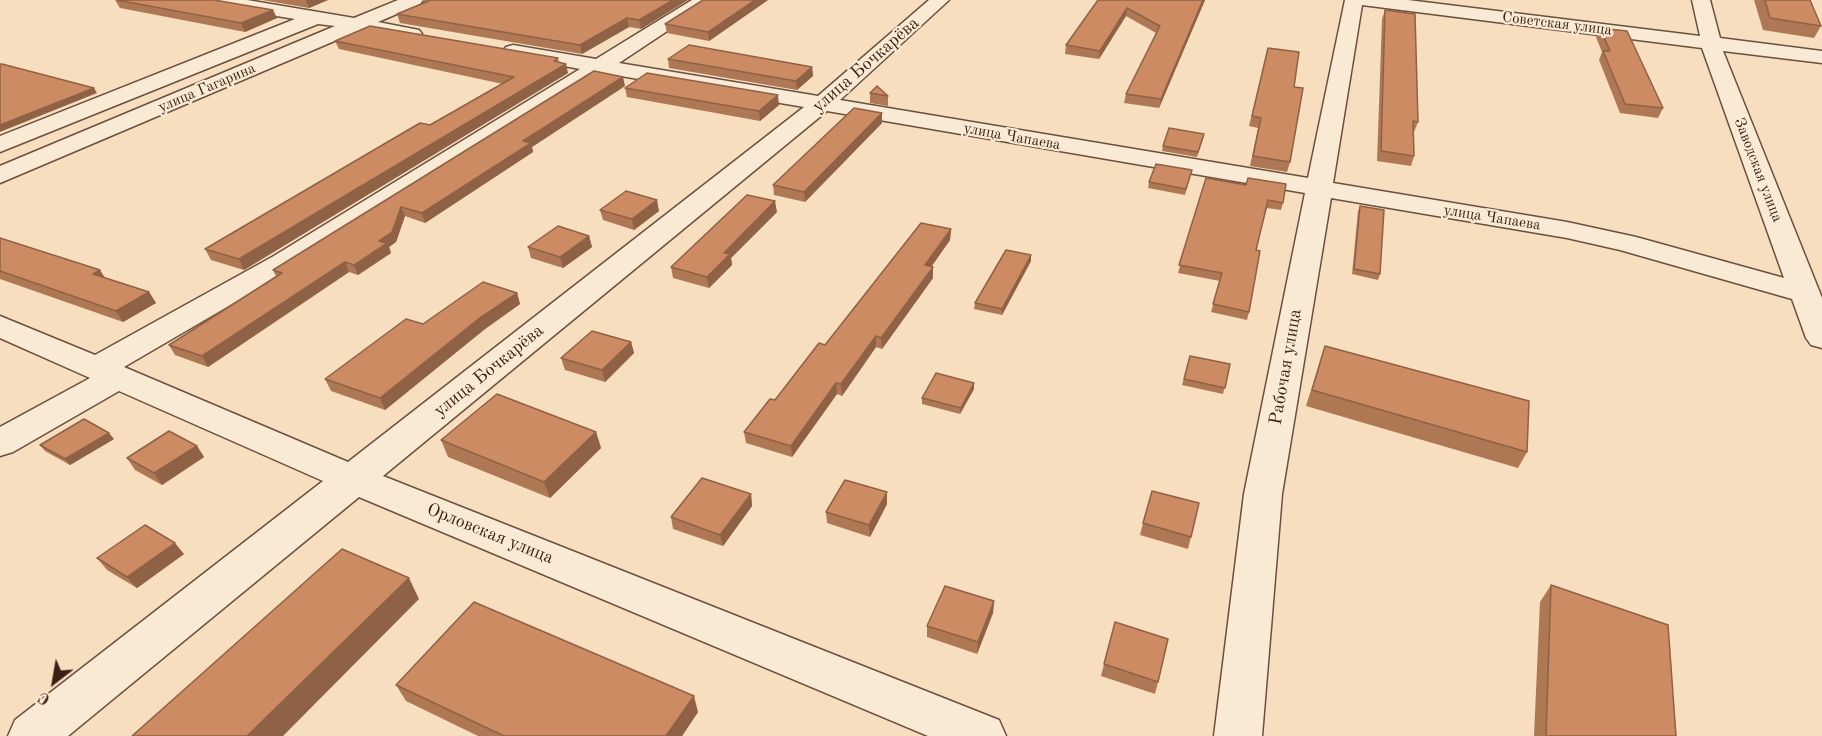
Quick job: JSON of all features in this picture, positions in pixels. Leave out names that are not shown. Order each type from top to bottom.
[{"type":"street","points":[[215,0],[316,17],[353,14],[438,38]]},
{"type":"street","name":"улица Гагарина","points":[[0,175],[353,14],[414,0]]},
{"type":"street","points":[[0,443],[282,263],[705,0]]},
{"type":"street","name":"улица Бочкарёва","points":[[33,736],[822,104],[940,0]]},
{"type":"street","name":"Рабочая улица","points":[[1238,736],[1263,494],[1317,190],[1354,0]]},
{"type":"street","name":"Советская улица","points":[[1362,0],[1822,57]]},
{"type":"street","name":"Заводская улица","points":[[1701,0],[1714,56],[1822,338]]},
{"type":"street","name":"улица Гагарина","points":[[0,145],[316,17]]},
{"type":"street","name":"улица Чапаева","points":[[495,48],[1317,190],[1577,232],[1638,246],[1805,293]]},
{"type":"street","name":"Орловская улица","points":[[0,326],[353,478],[982,736]]},
{"type":"building","points":[[117,0],[214,0],[273,10],[241,23]]},
{"type":"building","points":[[431,0],[673,0],[639,20],[627,18],[580,45],[397,14]]},
{"type":"building","points":[[703,0],[755,0],[708,32],[665,24]]},
{"type":"building","points":[[1098,0],[1203,0],[1161,99],[1126,94],[1160,26],[1127,8],[1100,51],[1066,45]]},
{"type":"building","points":[[1765,0],[1810,0],[1821,26],[1770,18]]},
{"type":"building","points":[[1385,10],[1415,14],[1418,122],[1413,121],[1414,156],[1381,151]]},
{"type":"building","points":[[370,26],[558,58],[554,61],[566,64],[239,259],[205,249],[420,123],[430,125],[514,77],[335,41]]},
{"type":"building","points":[[1600,28],[1627,31],[1663,108],[1625,104],[1603,51],[1610,51]]},
{"type":"building","points":[[689,45],[812,67],[796,81],[668,59]]},
{"type":"building","points":[[1268,48],[1299,52],[1294,87],[1303,88],[1290,162],[1253,156],[1261,118],[1252,116]]},
{"type":"building","points":[[0,64],[2,64],[94,88],[0,125]]},
{"type":"building","points":[[594,71],[623,77],[523,141],[531,143],[422,213],[401,207],[392,232],[379,241],[387,243],[354,265],[345,262],[202,356],[169,345],[282,273],[273,270]]},
{"type":"building","points":[[647,73],[778,95],[759,111],[625,88]]},
{"type":"building","points":[[877,86],[888,96],[870,93]]},
{"type":"building","points":[[854,108],[882,113],[804,192],[773,185]]},
{"type":"building","points":[[1169,128],[1204,134],[1198,152],[1163,146]]},
{"type":"building","points":[[1156,164],[1192,170],[1186,189],[1149,182]]},
{"type":"building","points":[[1206,178],[1246,185],[1248,178],[1286,184],[1283,203],[1268,200],[1256,250],[1260,251],[1249,312],[1213,304],[1222,273],[1179,265]]},
{"type":"building","points":[[626,191],[657,200],[632,219],[600,210]]},
{"type":"building","points":[[747,195],[775,201],[724,253],[730,254],[707,277],[671,267]]},
{"type":"building","points":[[1360,206],[1384,210],[1380,274],[1354,269]]},
{"type":"building","points":[[921,223],[951,229],[925,265],[933,267],[881,338],[876,336],[841,384],[836,383],[791,446],[744,432],[770,399],[775,400],[819,343],[825,345]]},
{"type":"building","points":[[558,226],[589,236],[560,257],[528,247]]},
{"type":"building","points":[[0,238],[100,270],[93,274],[149,292],[116,311],[0,271]]},
{"type":"building","points":[[1006,250],[1031,255],[1002,309],[975,303]]},
{"type":"building","points":[[483,282],[517,293],[481,317],[380,398],[325,379],[406,319],[423,324]]},
{"type":"building","points":[[592,331],[631,342],[602,370],[561,358]]},
{"type":"building","points":[[1325,346],[1529,401],[1527,452],[1312,390]]},
{"type":"building","points":[[1190,356],[1230,364],[1225,388],[1184,379]]},
{"type":"building","points":[[936,373],[974,383],[961,408],[922,398]]},
{"type":"building","points":[[497,394],[596,432],[544,482],[441,440]]},
{"type":"building","points":[[84,419],[109,433],[65,459],[40,445]]},
{"type":"building","points":[[169,431],[197,446],[154,473],[127,458]]},
{"type":"building","points":[[702,478],[751,494],[720,535],[671,517]]},
{"type":"building","points":[[845,480],[887,492],[869,525],[826,512]]},
{"type":"building","points":[[1152,491],[1199,503],[1191,537],[1143,523]]},
{"type":"building","points":[[145,525],[175,543],[127,577],[97,558]]},
{"type":"building","points":[[342,549],[409,578],[247,736],[132,736]]},
{"type":"building","points":[[1551,585],[1668,625],[1676,736],[1546,736]]},
{"type":"building","points":[[945,586],[994,601],[978,642],[927,626]]},
{"type":"building","points":[[474,602],[694,696],[666,736],[504,736],[396,685]]},
{"type":"building","points":[[1115,622],[1168,639],[1158,682],[1104,664]]}]
